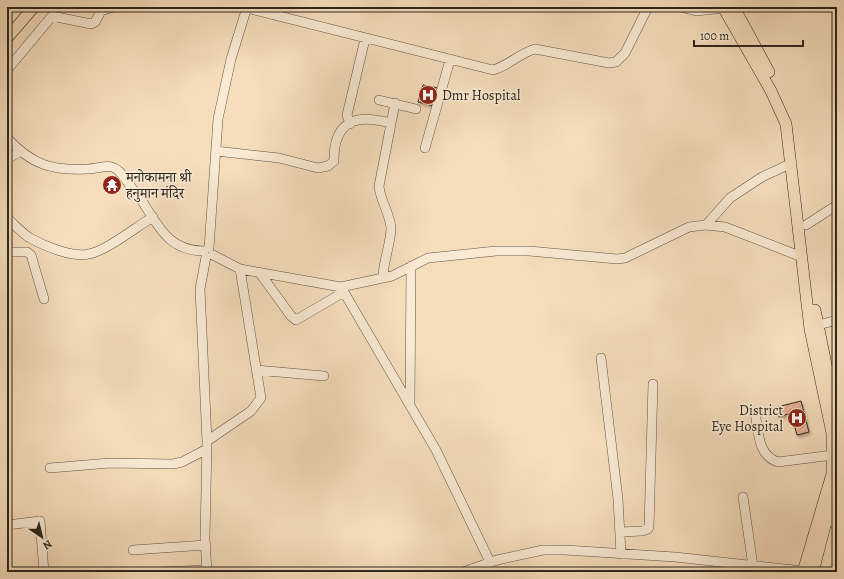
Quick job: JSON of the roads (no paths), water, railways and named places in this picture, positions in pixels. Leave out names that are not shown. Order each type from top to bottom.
[{"type":"main road","points":[[7,38],[34,7]]},
{"type":"main road","points":[[727,7],[780,107],[786,124],[792,163],[802,257],[832,433],[832,474],[806,572]]},
{"type":"main road","points":[[727,7],[783,98],[794,128],[806,225],[814,326],[837,419]]},
{"type":"main road","points":[[806,572],[832,521],[837,481]]},
{"type":"street","points":[[7,70],[52,16],[91,24],[95,22],[101,11],[113,7]]},
{"type":"street","points":[[159,572],[207,571],[207,445],[200,289],[208,253],[218,119],[231,59],[247,7],[365,39],[493,70],[500,68],[527,51],[535,49],[609,63],[616,62],[625,53],[648,7]]},
{"type":"street","points":[[681,7],[696,11],[727,7]]},
{"type":"street","points":[[350,124],[347,115],[365,39]]},
{"type":"street","points":[[425,148],[450,60]]},
{"type":"street","points":[[379,100],[416,109]]},
{"type":"street","points":[[383,278],[383,264],[391,229],[380,197],[379,186],[395,103]]},
{"type":"street","points":[[216,151],[279,158],[318,168],[324,168],[334,161],[336,140],[340,133],[350,124],[365,118],[391,123]]},
{"type":"street","points":[[7,138],[34,161],[49,167],[79,170],[112,167],[120,172],[165,235],[176,245],[192,251],[208,253],[240,269],[343,290],[436,450],[490,562]]},
{"type":"street","points":[[7,159],[21,151]]},
{"type":"street","points":[[706,225],[730,198],[740,190],[792,163]]},
{"type":"street","points":[[806,225],[837,205]]},
{"type":"street","points":[[7,218],[32,239],[69,254],[80,255],[89,254],[99,250],[152,217]]},
{"type":"street","points":[[259,272],[291,316],[296,320],[343,290],[392,276],[428,258],[496,251],[529,251],[617,259],[625,258],[689,227],[706,225],[725,227],[802,257]]},
{"type":"street","points":[[7,252],[27,252],[31,255],[44,298]]},
{"type":"street","points":[[410,404],[411,266]]},
{"type":"street","points":[[50,468],[110,463],[173,464],[182,462],[207,445],[256,406],[261,398],[261,392],[256,370],[240,269]]},
{"type":"street","points":[[814,326],[837,320]]},
{"type":"street","points":[[601,358],[620,532],[621,554]]},
{"type":"street","points":[[256,370],[324,376]]},
{"type":"street","points":[[620,532],[642,531],[649,526],[652,384]]},
{"type":"street","points":[[755,413],[762,449],[770,460],[778,462],[833,455]]},
{"type":"street","points":[[743,497],[753,566]]},
{"type":"street","points":[[7,525],[40,521],[44,572]]},
{"type":"street","points":[[133,550],[206,545]]},
{"type":"street","points":[[463,572],[490,562],[543,550],[675,557],[806,572]]},
{"type":"place","name":"Dmr Hospital","points":[[428,95]]},
{"type":"place","name":"मनोकामना श्री हनुमान मंदिर","points":[[112,185]]},
{"type":"place","name":"District Eye Hospital","points":[[797,418]]}]
